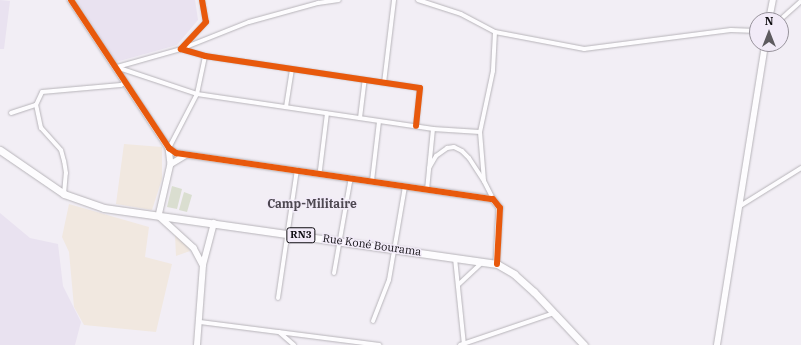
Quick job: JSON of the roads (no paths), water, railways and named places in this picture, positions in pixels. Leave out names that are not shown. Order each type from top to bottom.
[{"type":"highway","name":"Rue Koné Bourama","points":[[0,150],[64,194],[104,208],[340,240],[497,264],[514,274],[584,345]]},
{"type":"street","points":[[71,0],[169,148],[176,153],[297,169],[493,199]]},
{"type":"street","points":[[181,48],[206,22],[202,0]]},
{"type":"street","points":[[116,67],[181,48],[249,22],[318,3],[339,0]]},
{"type":"street","points":[[384,83],[394,0]]},
{"type":"street","points":[[418,0],[461,14],[495,32],[584,49],[731,30],[749,31]]},
{"type":"street","points":[[771,12],[773,0]]},
{"type":"street","points":[[789,12],[801,1]]},
{"type":"street","points":[[484,182],[480,132],[493,71],[495,32]]},
{"type":"street","points":[[181,48],[206,56],[420,88],[416,126]]},
{"type":"street","points":[[717,345],[764,52]]},
{"type":"street","points":[[203,265],[199,255],[179,232],[160,216],[171,164],[169,148],[197,94],[206,56]]},
{"type":"street","points":[[116,67],[197,94],[416,126],[480,132]]},
{"type":"street","points":[[286,107],[292,69]]},
{"type":"street","points":[[360,118],[365,80]]},
{"type":"street","points":[[64,194],[66,173],[61,150],[41,128],[36,106],[42,92],[121,85],[126,82]]},
{"type":"street","points":[[11,113],[36,106]]},
{"type":"street","points":[[320,170],[327,113]]},
{"type":"street","points":[[372,180],[380,121]]},
{"type":"street","points":[[427,190],[433,128]]},
{"type":"street","points":[[429,168],[436,156],[447,148],[454,147],[462,151],[469,158],[493,199],[500,208],[497,264]]},
{"type":"street","points":[[171,164],[188,155]]},
{"type":"street","points":[[740,206],[801,168]]},
{"type":"street","points":[[278,298],[297,169]]},
{"type":"street","points":[[334,272],[351,177]]},
{"type":"street","points":[[373,321],[388,280],[405,186]]},
{"type":"street","points":[[197,345],[200,322],[203,265],[214,223]]},
{"type":"street","points":[[199,255],[206,252]]},
{"type":"street","points":[[455,257],[462,344],[554,313]]},
{"type":"street","points":[[458,285],[484,261]]},
{"type":"street","points":[[200,322],[380,345]]},
{"type":"street","points":[[278,332],[294,345]]},
{"type":"district","name":"Camp-Militaire","points":[[312,204]]}]
